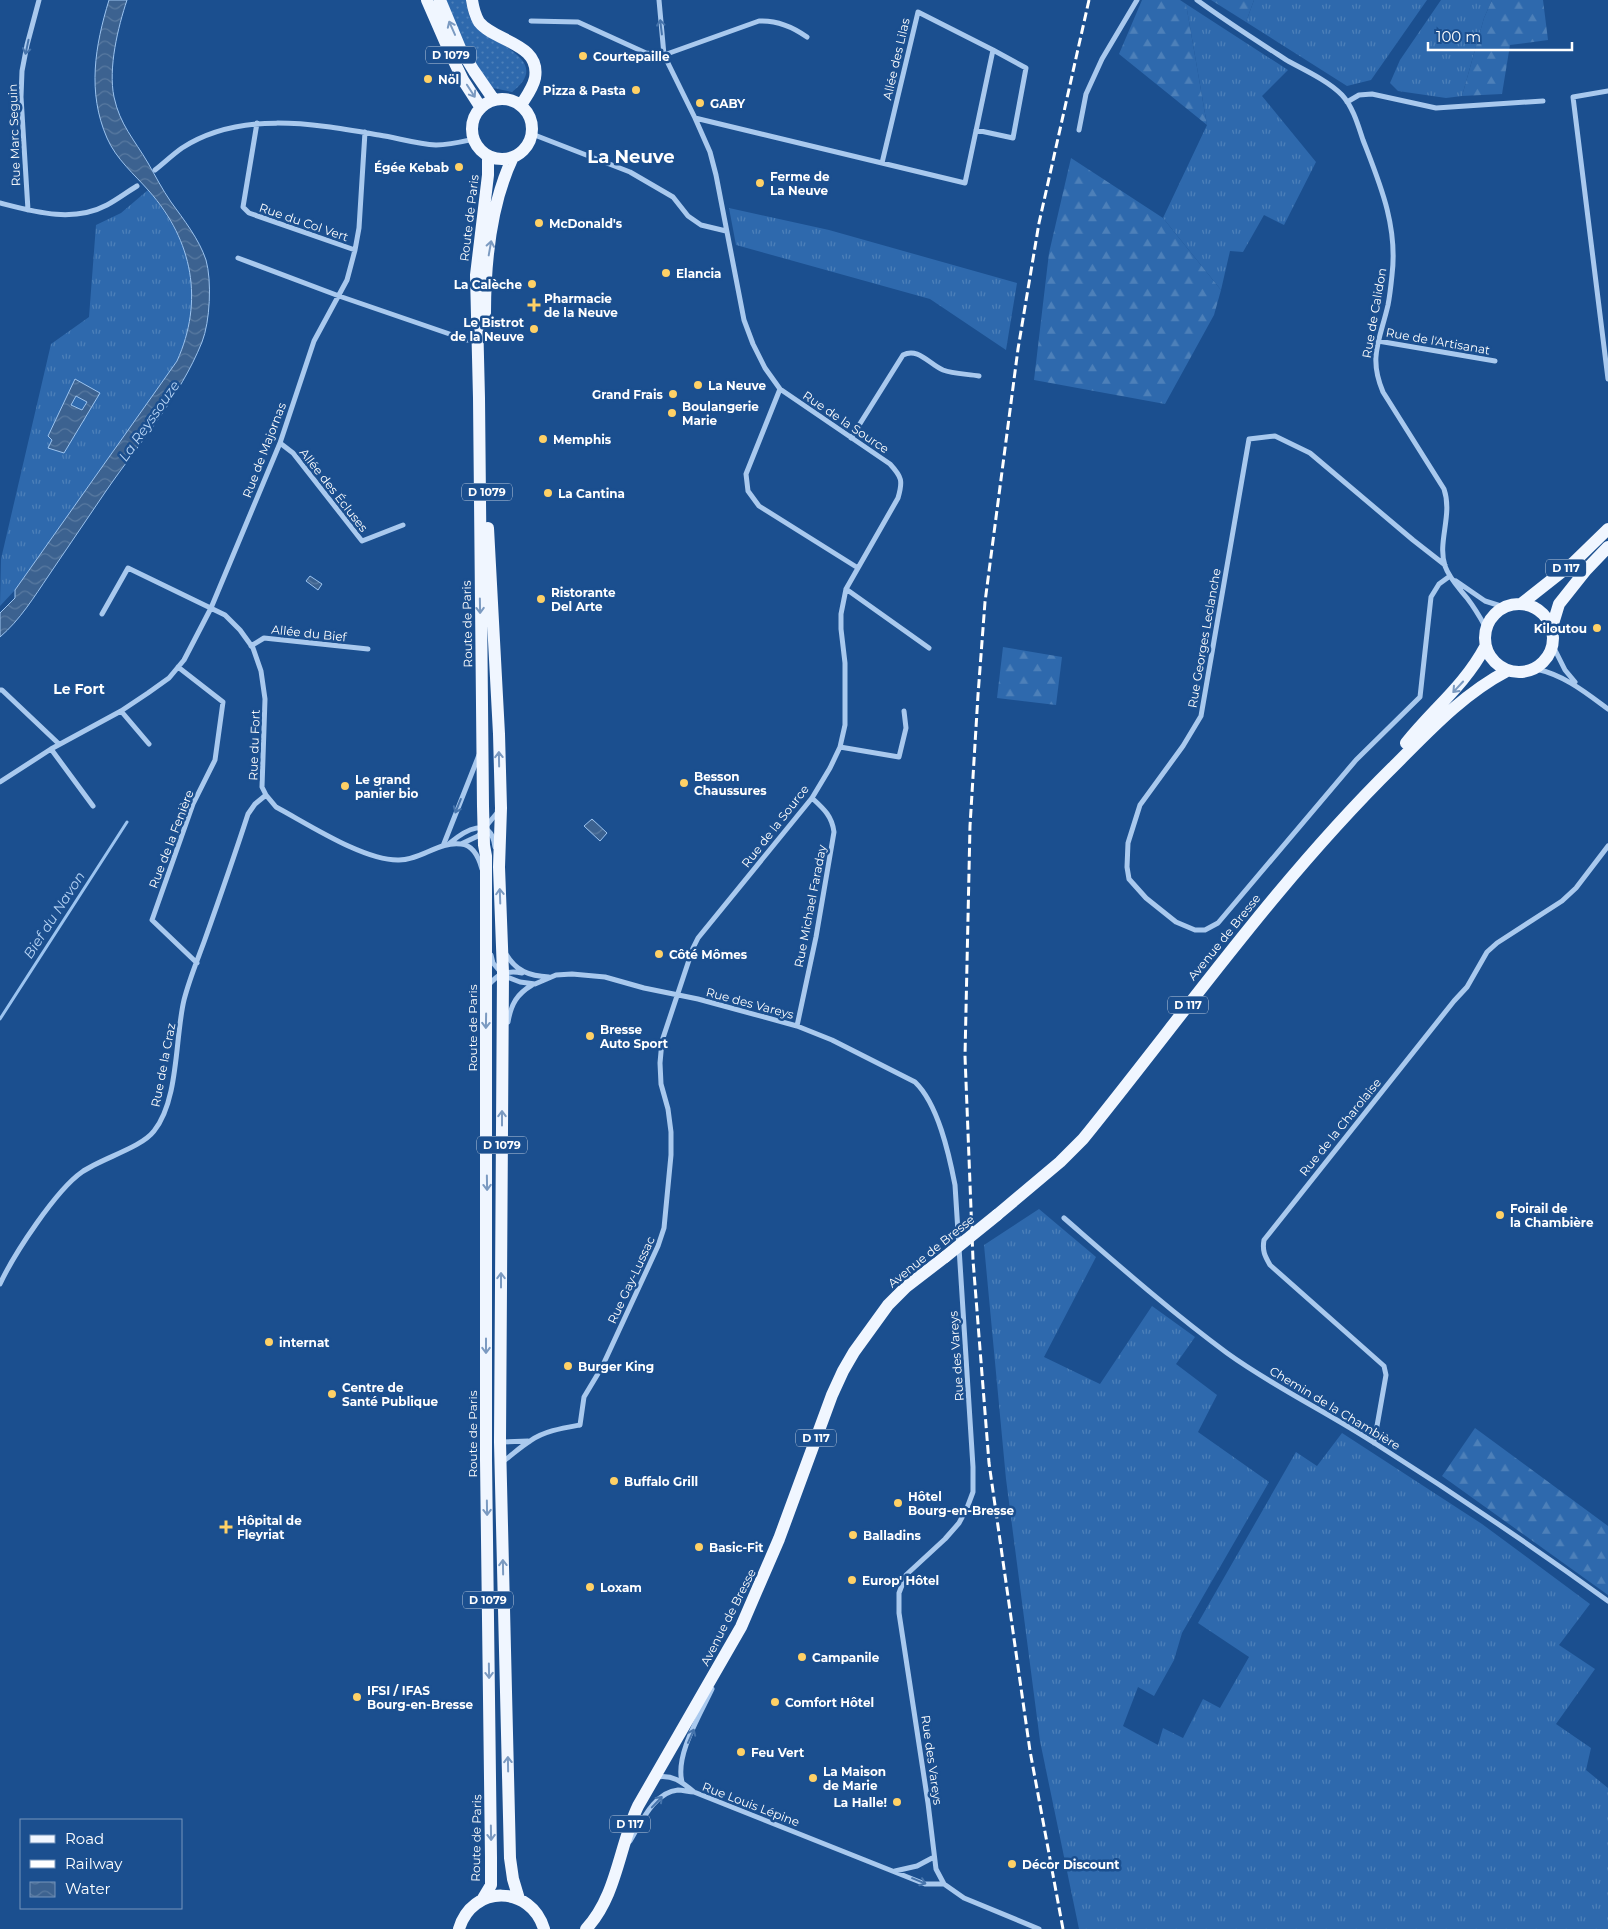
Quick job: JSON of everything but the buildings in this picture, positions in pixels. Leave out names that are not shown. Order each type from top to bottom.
[{"type":"main road","name":"D 1079","points":[[427,0],[459,72],[481,108]]},
{"type":"main road","name":"D 1079","points":[[440,0],[460,48],[494,100]]},
{"type":"main road","points":[[472,0],[479,22],[486,29],[520,47],[531,57],[535,67],[535,78],[521,105]]},
{"type":"main road","points":[[505,99],[521,105],[530,118],[532,134],[526,148],[513,158],[496,159],[488,156],[477,146],[474,139],[473,122],[481,108],[494,100],[505,99]]},
{"type":"main road","name":"Route de Paris","points":[[482,1900],[491,1885],[491,1857],[486,1460],[486,884],[482,744],[476,276],[488,175],[488,156]]},
{"type":"main road","name":"Route de Paris","points":[[513,158],[504,177],[485,275],[488,532],[499,734],[499,867],[503,973],[500,1464],[510,1858],[513,1879],[519,1899]]},
{"type":"main road","name":"D 117","points":[[1521,604],[1573,562],[1608,529]]},
{"type":"main road","name":"D 117","points":[[1552,627],[1559,604],[1586,570],[1608,547]]},
{"type":"main road","points":[[1521,604],[1531,606],[1547,618],[1552,627],[1553,646],[1549,655],[1536,669],[1517,673],[1497,666],[1485,648],[1484,638],[1490,619],[1504,607],[1521,604]]},
{"type":"main road","name":"Avenue de Bresse","points":[[1372,788],[1421,725],[1475,667],[1485,648]]},
{"type":"main road","name":"Avenue de Bresse","points":[[586,1929],[594,1921],[604,1902],[615,1874],[631,1820],[653,1778],[730,1648],[768,1567],[832,1395],[843,1371],[854,1352],[888,1305],[906,1287],[1060,1162],[1083,1139],[1290,877],[1372,788],[1440,719],[1496,676],[1507,671]]},
{"type":"main road","points":[[459,1929],[464,1916],[472,1907],[482,1900],[494,1896],[507,1895],[529,1905],[536,1912],[544,1929]]},
{"type":"street","name":"Rue Marc Seguin","points":[[28,210],[22,71],[39,0]]},
{"type":"street","name":"Rue de la Source","points":[[659,0],[664,54],[710,152],[716,174],[744,320],[752,344],[765,368],[780,389],[890,464],[899,474],[902,484],[898,498],[846,589],[841,629],[845,663],[845,725],[840,747],[812,798],[698,938],[677,994]]},
{"type":"street","points":[[1079,130],[1086,94],[1102,59],[1138,0]]},
{"type":"street","name":"Rue de Calidon","points":[[1197,0],[1239,31],[1342,95],[1351,108],[1384,194],[1390,218],[1392,271],[1388,303],[1375,351],[1377,378],[1444,489],[1447,498],[1445,565],[1450,576],[1474,608],[1486,628]]},
{"type":"street","name":"Allée des Lilas","points":[[882,163],[918,12],[1026,68],[1013,138],[976,130]]},
{"type":"street","points":[[531,21],[578,22],[646,54],[664,54],[766,20],[792,26],[807,37]]},
{"type":"street","points":[[695,118],[965,183],[993,50]]},
{"type":"street","points":[[1608,91],[1573,97],[1608,379]]},
{"type":"street","points":[[1346,102],[1359,95],[1372,94],[1436,108],[1543,101]]},
{"type":"street","points":[[155,170],[182,149],[202,138],[257,123],[296,123],[365,132],[435,145],[453,144],[474,139]]},
{"type":"street","name":"Rue du Col Vert","points":[[257,123],[243,207],[249,213],[355,250]]},
{"type":"street","name":"Rue de Majornas","points":[[0,782],[59,744],[121,711],[169,678],[178,668],[198,635],[280,443],[314,341],[347,280],[355,250],[358,228],[365,132]]},
{"type":"street","points":[[532,134],[630,172],[673,197],[688,216],[701,225],[726,231]]},
{"type":"street","points":[[0,203],[54,214],[83,214],[106,206],[137,186]]},
{"type":"street","points":[[238,258],[339,296],[467,340],[477,341]]},
{"type":"street","name":"Rue de l'Artisanat","points":[[1378,341],[1495,361]]},
{"type":"street","points":[[851,438],[903,355],[908,352],[916,353],[943,370],[979,376]]},
{"type":"street","points":[[780,389],[746,474],[748,492],[759,506],[858,568]]},
{"type":"street","name":"Rue Georges Leclanche","points":[[1445,565],[1310,453],[1274,436],[1250,439],[1201,716],[1183,746],[1140,805],[1128,843],[1127,867],[1129,879],[1146,898],[1176,922],[1195,930],[1206,930],[1218,922],[1356,760],[1420,697],[1431,597],[1439,584],[1450,576]]},
{"type":"street","name":"Allée des Écluses","points":[[280,443],[293,453],[362,541],[403,525]]},
{"type":"street","name":"Rue du Fort","points":[[102,614],[128,568],[225,615],[240,630],[251,646],[261,671],[266,699],[262,787],[276,807],[366,855],[385,860],[416,858],[446,845],[471,828],[484,829]]},
{"type":"street","points":[[1450,576],[1485,601],[1504,607]]},
{"type":"street","points":[[846,589],[929,648]]},
{"type":"street","name":"Allée du Bief","points":[[251,646],[264,638],[368,649]]},
{"type":"street","points":[[1553,646],[1565,670],[1584,691]]},
{"type":"street","name":"Rue de la Fenière","points":[[178,668],[223,702],[215,760],[193,804],[152,920],[197,963]]},
{"type":"street","points":[[1536,669],[1561,677],[1608,709]]},
{"type":"street","points":[[0,690],[59,744]]},
{"type":"street","points":[[121,711],[149,744]]},
{"type":"street","points":[[840,747],[899,757],[906,728],[904,711]]},
{"type":"street","points":[[446,845],[482,744]]},
{"type":"street","points":[[51,749],[93,806]]},
{"type":"street","name":"Rue de la Craz","points":[[0,1284],[25,1242],[67,1186],[82,1172],[97,1163],[140,1144],[154,1132],[160,1123],[168,1102],[184,1000],[248,814],[255,804],[266,795]]},
{"type":"street","name":"Rue Michael Faraday","points":[[797,1026],[816,937],[834,832],[830,814],[812,798]]},
{"type":"street","name":"Rue du Fort","points":[[446,845],[460,844],[478,836],[500,808]]},
{"type":"street","points":[[484,829],[493,840],[499,867]]},
{"type":"street","points":[[460,844],[468,846],[474,851],[480,863],[486,884]]},
{"type":"street","name":"Rue de la Charolaise","points":[[1374,1443],[1386,1375],[1384,1366],[1270,1265],[1263,1248],[1264,1240],[1448,1008],[1467,987],[1487,952],[1497,943],[1562,901],[1576,888],[1608,846]]},
{"type":"street","points":[[486,937],[493,963],[503,973],[520,982],[535,984]]},
{"type":"street","points":[[501,944],[513,964],[524,973]]},
{"type":"street","name":"Rue des Vareys","points":[[503,973],[514,971],[533,976],[552,977],[586,974],[677,994],[797,1026],[832,1040],[915,1082],[924,1090],[931,1102],[952,1168],[954,1185],[973,1466],[973,1492],[959,1523],[946,1539],[906,1575],[899,1593],[899,1613],[928,1803],[934,1857],[936,1869],[944,1884]]},
{"type":"street","points":[[486,988],[496,977],[503,973]]},
{"type":"street","name":"Rue des Vareys","points":[[502,1064],[512,1004],[518,995],[535,984],[552,977]]},
{"type":"street","name":"Rue Gay-Lussac","points":[[500,1464],[529,1441],[560,1428],[580,1425],[584,1397],[602,1367],[658,1246],[664,1228],[671,1155],[671,1132],[668,1109],[661,1084],[660,1063],[662,1041],[677,994]]},
{"type":"street","name":"Chemin de la Chambière","points":[[1064,1218],[1228,1353],[1289,1393],[1374,1443],[1550,1560],[1608,1601]]},
{"type":"street","name":"Rue Gay-Lussac","points":[[500,1442],[529,1441]]},
{"type":"street","points":[[682,1782],[680,1773],[685,1751],[730,1648]]},
{"type":"street","points":[[653,1778],[665,1776],[682,1782]]},
{"type":"street","name":"Rue Louis Lépine","points":[[682,1782],[694,1792],[925,1884],[944,1884]]},
{"type":"street","points":[[615,1874],[636,1831],[658,1799],[668,1792],[679,1790],[694,1792]]},
{"type":"street","points":[[894,1871],[917,1866],[934,1857]]},
{"type":"street","points":[[944,1884],[964,1898],[1039,1929]]},
{"type":"green space","points":[[444,0],[466,0],[471,19],[475,25],[481,31],[510,49],[524,64],[526,72],[523,81],[512,92],[493,88],[474,66]]},
{"type":"green space","points":[[1142,0],[1180,0],[1186,4],[1207,125],[1119,54]]},
{"type":"green space","points":[[1211,0],[1254,0],[1246,22]]},
{"type":"green space","points":[[1254,0],[1427,0],[1371,80],[1347,86],[1246,22]]},
{"type":"green space","points":[[1441,0],[1492,0],[1484,18],[1462,96],[1446,98],[1398,91],[1390,83],[1400,60]]},
{"type":"green space","points":[[1492,0],[1543,0],[1548,40],[1510,45],[1502,94],[1462,96],[1484,18]]},
{"type":"green space","points":[[1186,4],[1288,70],[1262,96],[1316,162],[1284,225],[1264,215],[1243,252],[1230,251],[1221,290],[1163,218],[1207,125]]},
{"type":"green space","points":[[1071,158],[1163,218],[1221,290],[1214,315],[1165,404],[1034,380],[1049,253]]},
{"type":"green space","points":[[148,190],[175,230],[190,271],[191,315],[186,337],[177,361],[15,590],[0,606],[1,559],[51,344],[89,317],[96,225],[121,213]]},
{"type":"green space","points":[[729,208],[829,230],[1017,283],[1006,350],[930,299],[736,245]]},
{"type":"green space","points":[[1003,647],[1062,657],[1056,705],[997,698]]},
{"type":"green space","points":[[1039,1209],[1096,1257],[1044,1357],[1100,1384],[1152,1306],[1195,1337],[1176,1364],[1217,1395],[1198,1432],[1269,1482],[1182,1633],[1174,1660],[1154,1696],[1138,1687],[1123,1726],[1158,1745],[1163,1728],[1183,1738],[1203,1699],[1220,1708],[1249,1657],[1198,1623],[1296,1452],[1317,1466],[1342,1433],[1482,1524],[1590,1604],[1559,1645],[1595,1669],[1556,1724],[1591,1748],[1586,1770],[1608,1788],[1608,1929],[1079,1929],[1040,1741],[1006,1479],[984,1245]]},
{"type":"green space","points":[[1475,1428],[1608,1526],[1608,1595],[1442,1476]]},
{"type":"water","name":"La Reyssouze","points":[[109,0],[127,0],[117,35],[113,61],[112,86],[117,107],[128,132],[203,252],[209,279],[207,324],[205,334],[193,362],[171,401],[106,491],[26,608],[0,637],[0,613],[15,598],[15,590],[177,361],[185,339],[190,316],[192,294],[190,272],[176,230],[164,210],[149,191],[115,153],[101,121],[97,104],[95,69],[100,34]]},
{"type":"water","points":[[75,379],[100,393],[64,453],[48,448],[52,440],[48,436]],"holes":[[[76,396],[87,402],[82,410],[71,405]]]},
{"type":"water","points":[[310,576],[322,584],[318,590],[306,581]]},
{"type":"water","points":[[592,819],[607,833],[600,841],[584,826]]},
{"type":"waterway","name":"Bief du Navon","points":[[0,1019],[127,822]]},
{"type":"railway","points":[[1063,1929],[1030,1751],[989,1463],[973,1260],[965,1056],[970,826],[985,602],[1018,349],[1039,223],[1089,0]]},
{"type":"place","name":"Courtepaille","points":[[583,56]]},
{"type":"place","name":"Nöl","points":[[428,79]]},
{"type":"place","name":"Pizza & Pasta","points":[[636,90]]},
{"type":"place","name":"GABY","points":[[700,103]]},
{"type":"place","name":"Égée Kebab","points":[[459,167]]},
{"type":"place","name":"Ferme de La Neuve","points":[[760,183]]},
{"type":"place","name":"McDonald's","points":[[539,223]]},
{"type":"place","name":"Elancia","points":[[666,273]]},
{"type":"place","name":"La Calèche","points":[[532,284]]},
{"type":"place","name":"Pharmacie de la Neuve","points":[[534,305]]},
{"type":"place","name":"Le Bistrot de la Neuve","points":[[534,329]]},
{"type":"place","name":"La Neuve","points":[[698,385]]},
{"type":"place","name":"Grand Frais","points":[[673,394]]},
{"type":"place","name":"Boulangerie Marie","points":[[672,413]]},
{"type":"place","name":"Memphis","points":[[543,439]]},
{"type":"place","name":"La Cantina","points":[[548,493]]},
{"type":"place","name":"Ristorante Del Arte","points":[[541,599]]},
{"type":"place","name":"Kiloutou","points":[[1597,628]]},
{"type":"place","name":"Besson Chaussures","points":[[684,783]]},
{"type":"place","name":"Le grand panier bio","points":[[345,786]]},
{"type":"place","name":"Côté Mômes","points":[[659,954]]},
{"type":"place","name":"Bresse Auto Sport","points":[[590,1036]]},
{"type":"place","name":"Foirail de la Chambière","points":[[1500,1215]]},
{"type":"place","name":"internat","points":[[269,1342]]},
{"type":"place","name":"Burger King","points":[[568,1366]]},
{"type":"place","name":"Centre de Santé Publique","points":[[332,1394]]},
{"type":"place","name":"Buffalo Grill","points":[[614,1481]]},
{"type":"place","name":"Hôtel Bourg-en-Bresse","points":[[898,1503]]},
{"type":"place","name":"Hôpital de Fleyriat","points":[[226,1527]]},
{"type":"place","name":"Balladins","points":[[853,1535]]},
{"type":"place","name":"Basic-Fit","points":[[699,1547]]},
{"type":"place","name":"Europ' Hôtel","points":[[852,1580]]},
{"type":"place","name":"Loxam","points":[[590,1587]]},
{"type":"place","name":"Campanile","points":[[802,1657]]},
{"type":"place","name":"IFSI / IFAS Bourg-en-Bresse","points":[[357,1697]]},
{"type":"place","name":"Comfort Hôtel","points":[[775,1702]]},
{"type":"place","name":"Feu Vert","points":[[741,1752]]},
{"type":"place","name":"La Maison de Marie","points":[[813,1778]]},
{"type":"place","name":"La Halle!","points":[[897,1802]]},
{"type":"place","name":"Décor Discount","points":[[1012,1864]]},
{"type":"district","name":"La Neuve","points":[[631,157]]},
{"type":"district","name":"Le Fort","points":[[79,689]]}]
